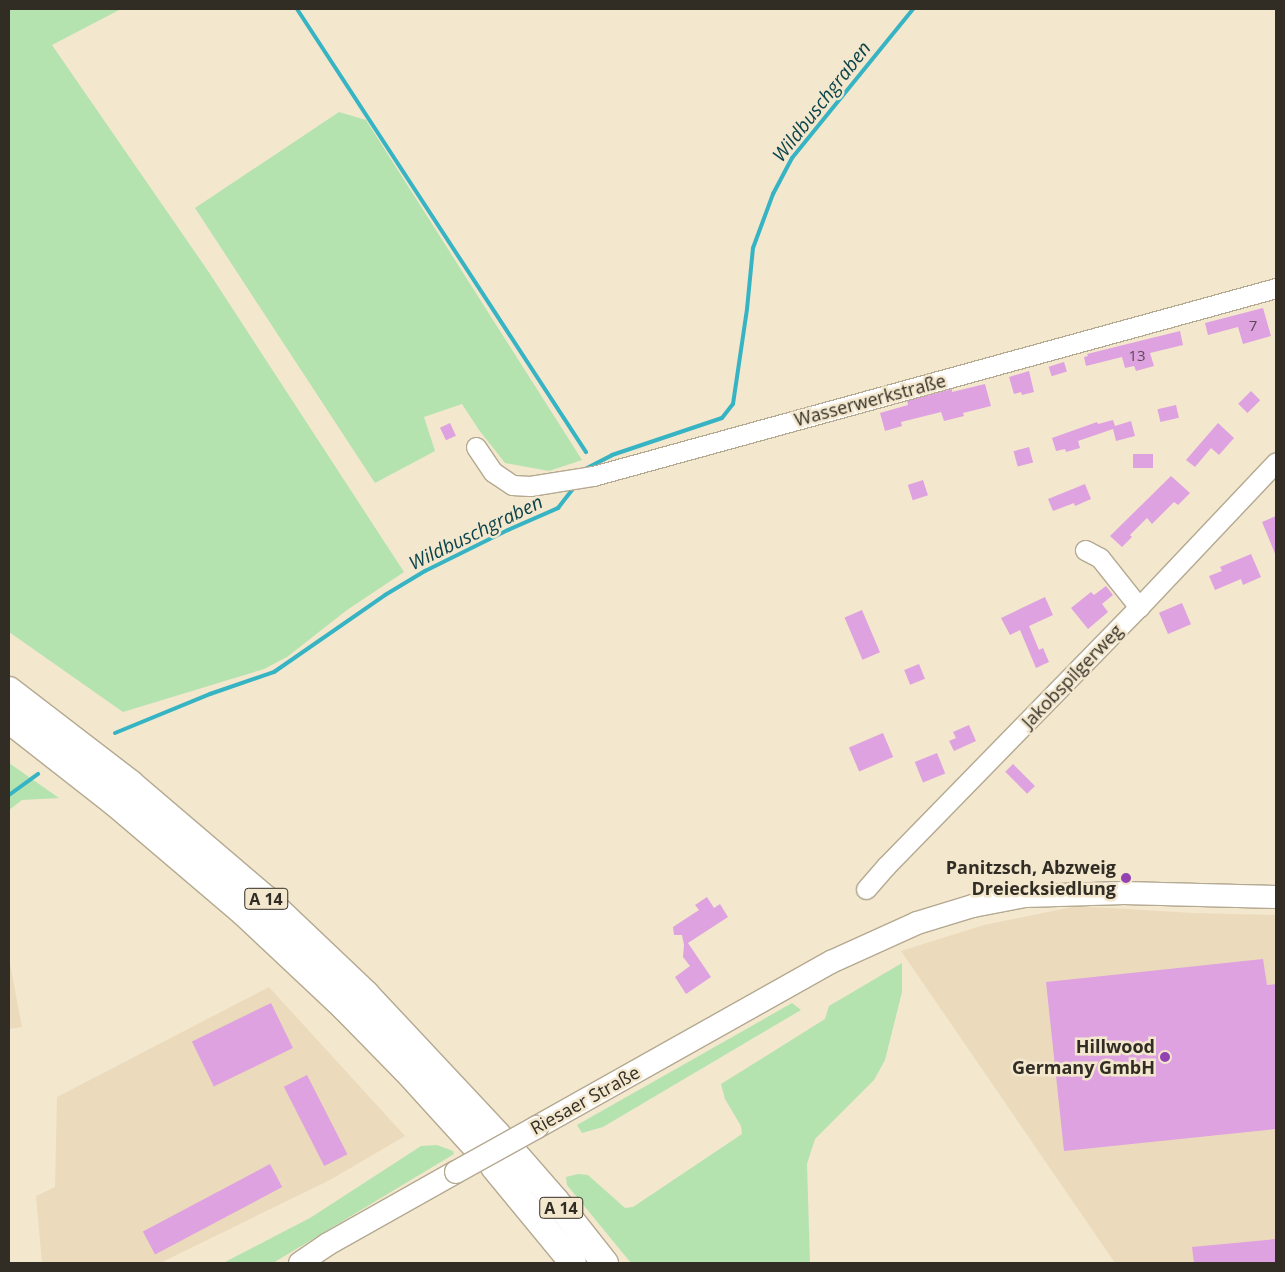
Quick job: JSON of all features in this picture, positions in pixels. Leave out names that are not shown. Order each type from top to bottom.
[{"type":"highway","name":"A 14","points":[[9,690],[130,783],[266,899],[366,994],[487,1141],[406,1070],[344,1007],[243,912],[115,802],[9,720]]},
{"type":"highway","name":"A 14","points":[[573,1263],[505,1160],[556,1201],[605,1263]]},
{"type":"main road","name":"Riesaer Straße","points":[[300,1263],[328,1244],[831,962],[917,923],[973,906],[1025,896],[1124,893],[1276,897]]},
{"type":"street","name":"Wasserwerkstraße","points":[[476,448],[493,472],[512,485],[530,486],[593,476],[1276,288]]},
{"type":"street","name":"Jakobspilgerweg","points":[[866,889],[892,858],[1139,607],[1276,462]]},
{"type":"street","points":[[1085,550],[1100,558],[1139,607]]},
{"type":"shaded area","name":"Hillwood Germany GmbH","points":[[1077,906],[1193,913],[1276,915],[1276,1263],[1115,1263],[901,951],[984,925]]},
{"type":"shaded area","points":[[9,959],[22,1027],[9,1029]]},
{"type":"shaded area","points":[[269,987],[405,1136],[330,1180],[160,1263],[42,1263],[36,1196],[55,1187],[57,1097]]},
{"type":"green space","points":[[9,9],[121,9],[52,45],[208,271],[404,572],[347,610],[287,657],[264,669],[123,712],[9,632]]},
{"type":"green space","points":[[339,112],[366,120],[582,460],[549,471],[505,463],[479,430],[462,404],[424,417],[435,451],[375,483],[195,208]]},
{"type":"green space","points":[[9,763],[59,798],[22,800],[9,810]]},
{"type":"green space","points":[[902,963],[902,992],[885,1060],[874,1080],[815,1139],[807,1164],[810,1263],[631,1263],[567,1185],[566,1177],[578,1174],[588,1175],[625,1208],[633,1207],[742,1134],[741,1126],[725,1099],[721,1084],[825,1019],[829,1006]]},
{"type":"green space","points":[[792,1003],[801,1010],[603,1127],[582,1133],[577,1125]]},
{"type":"green space","points":[[437,1145],[453,1151],[454,1154],[273,1263],[223,1263],[310,1218],[421,1146]]},
{"type":"building","points":[[1263,308],[1271,336],[1243,344],[1238,327],[1208,335],[1205,323]]},
{"type":"building","points":[[1180,331],[1183,345],[1150,353],[1154,366],[1136,371],[1134,366],[1125,368],[1122,357],[1086,366],[1084,357],[1088,356],[1087,354]]},
{"type":"building","points":[[1064,362],[1067,372],[1052,376],[1049,367]]},
{"type":"building","points":[[1029,371],[1034,392],[1022,395],[1021,392],[1014,394],[1009,377]]},
{"type":"building","points":[[985,384],[991,406],[963,413],[964,416],[944,421],[941,412],[901,422],[902,426],[885,431],[880,413],[908,405],[907,401],[952,389],[952,392]]},
{"type":"building","points":[[1251,391],[1260,400],[1247,413],[1238,404]]},
{"type":"building","points":[[1176,405],[1179,418],[1160,422],[1157,409]]},
{"type":"building","points":[[1113,420],[1115,426],[1131,421],[1135,436],[1116,441],[1113,429],[1078,441],[1080,448],[1066,452],[1065,449],[1056,451],[1052,438],[1097,422],[1098,424]]},
{"type":"building","points":[[450,423],[456,436],[446,440],[440,428]]},
{"type":"building","points":[[1218,423],[1234,438],[1219,455],[1211,448],[1195,467],[1186,460]]},
{"type":"building","points":[[1029,447],[1033,462],[1018,467],[1014,451]]},
{"type":"building","points":[[1133,454],[1153,454],[1153,468],[1133,468]]},
{"type":"building","points":[[1171,476],[1190,493],[1178,505],[1174,502],[1152,524],[1147,518],[1130,535],[1132,537],[1122,547],[1110,536]]},
{"type":"building","points":[[923,480],[928,495],[913,500],[908,485]]},
{"type":"building","points":[[1085,484],[1091,499],[1075,506],[1074,503],[1053,511],[1048,499]]},
{"type":"building","points":[[1276,516],[1276,556],[1262,522]]},
{"type":"building","points":[[1251,554],[1261,577],[1243,585],[1241,579],[1215,590],[1209,576],[1222,571],[1220,567]]},
{"type":"building","points":[[1106,586],[1113,595],[1102,604],[1108,612],[1088,629],[1071,608],[1091,592],[1094,595]]},
{"type":"building","points":[[1045,597],[1053,615],[1029,626],[1039,650],[1043,648],[1049,662],[1036,668],[1020,630],[1010,635],[1001,618]]},
{"type":"building","points":[[1182,603],[1191,624],[1168,634],[1159,613]]},
{"type":"building","points":[[862,610],[880,652],[862,660],[845,617]]},
{"type":"building","points":[[919,664],[925,679],[910,685],[904,670]]},
{"type":"building","points":[[969,725],[976,741],[954,751],[949,741],[956,738],[953,732]]},
{"type":"building","points":[[883,733],[893,757],[859,771],[849,747]]},
{"type":"building","points":[[937,753],[945,773],[923,782],[915,762]]},
{"type":"building","points":[[1013,764],[1035,786],[1027,794],[1005,772]]},
{"type":"building","points":[[707,897],[714,908],[720,904],[728,917],[688,943],[711,977],[686,994],[675,977],[690,966],[683,957],[684,945],[682,935],[674,935],[673,927],[699,910],[695,905]]},
{"type":"building","name":"Hillwood Germany GmbH","points":[[1263,959],[1267,985],[1276,984],[1276,1129],[1064,1151],[1046,982]]},
{"type":"building","points":[[271,1003],[293,1048],[214,1087],[192,1042]]},
{"type":"building","points":[[307,1075],[347,1154],[324,1166],[284,1087]]},
{"type":"building","points":[[270,1164],[282,1187],[155,1255],[143,1232]]},
{"type":"building","points":[[1276,1239],[1276,1263],[1194,1263],[1192,1247]]},
{"type":"waterway","points":[[297,9],[586,452]]},
{"type":"waterway","name":"Wildbuschgraben","points":[[585,469],[612,455],[722,418],[733,404],[747,309],[753,248],[773,194],[792,158],[913,9]]},
{"type":"waterway","name":"Wildbuschgraben","points":[[115,733],[210,694],[274,672],[385,595],[425,571],[508,530],[558,508],[577,484]]},
{"type":"waterway","name":"Wildbuschgraben","points":[[9,795],[38,774]]},
{"type":"place","name":"Panitzsch, Abzweig Dreiecksiedlung","points":[[1126,878]]},
{"type":"place","name":"Hillwood Germany GmbH","points":[[1165,1057]]}]
